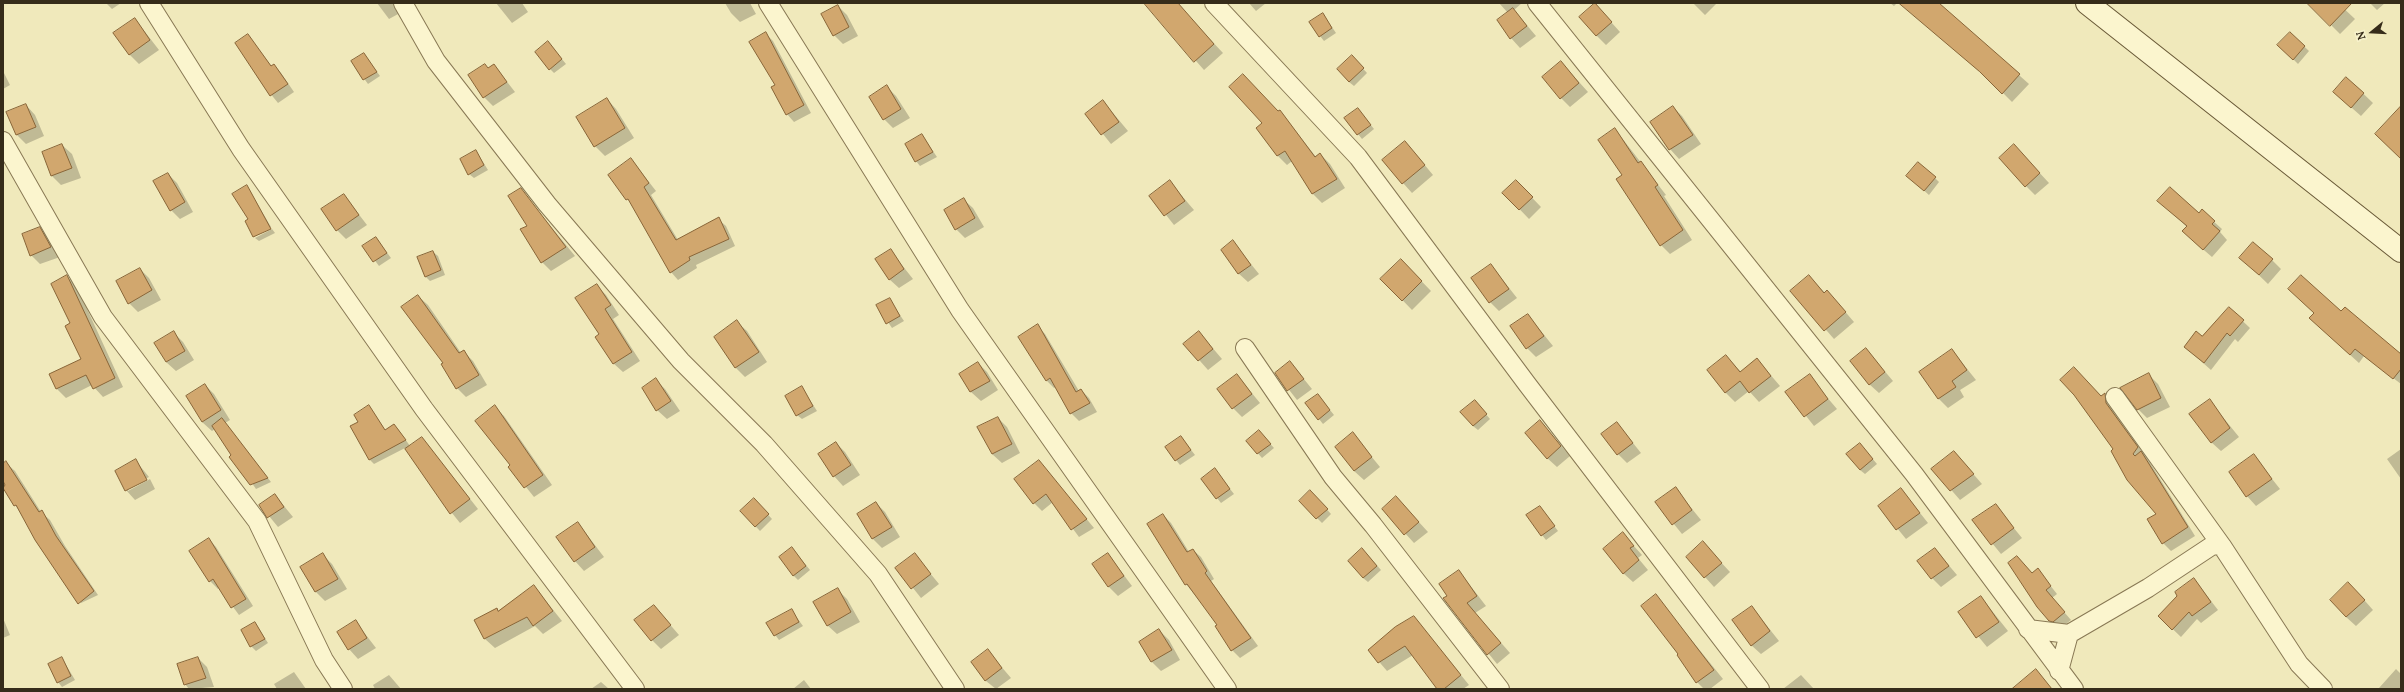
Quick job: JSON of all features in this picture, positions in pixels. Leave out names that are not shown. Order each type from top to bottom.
[{"type":"main road","points":[[2087,3],[2401,251]]},
{"type":"street","points":[[149,3],[241,149],[424,409],[635,689]]},
{"type":"street","points":[[403,3],[436,61],[547,204],[681,361],[764,444],[878,574],[955,689]]},
{"type":"street","points":[[768,3],[960,310],[1227,689]]},
{"type":"street","points":[[1214,3],[1358,157],[1527,384],[1760,689]]},
{"type":"street","points":[[1537,3],[1914,474],[2059,671],[2074,689]]},
{"type":"street","points":[[3,141],[103,317],[258,521],[324,660],[343,689]]},
{"type":"street","points":[[1245,348],[1332,477],[1373,525],[1500,689]]},
{"type":"street","points":[[2115,396],[2222,546],[2299,664],[2322,689]]},
{"type":"street","points":[[2028,629],[2069,634],[2148,588],[2213,545],[2222,546]]},
{"type":"street","points":[[2059,671],[2069,634]]},
{"type":"building","points":[[1144,3],[1178,3],[1214,44],[1194,62]]},
{"type":"building","points":[[1595,3],[1612,22],[1596,36],[1579,17]]},
{"type":"building","points":[[1899,3],[1939,3],[2020,74],[2002,94],[1980,72]]},
{"type":"building","points":[[2307,3],[2352,3],[2330,26]]},
{"type":"building","points":[[838,5],[849,27],[833,36],[821,14]]},
{"type":"building","points":[[1513,8],[1527,26],[1510,39],[1497,20]]},
{"type":"building","points":[[1323,13],[1332,28],[1319,37],[1309,22]]},
{"type":"building","points":[[135,18],[150,40],[129,55],[113,33]]},
{"type":"building","points":[[766,32],[804,105],[786,115],[771,87],[775,85],[749,42]]},
{"type":"building","points":[[2290,32],[2305,46],[2293,60],[2277,45]]},
{"type":"building","points":[[248,34],[271,66],[274,64],[288,84],[270,96],[235,43]]},
{"type":"building","points":[[548,41],[562,59],[549,70],[535,52]]},
{"type":"building","points":[[364,53],[377,72],[363,80],[351,61]]},
{"type":"building","points":[[1352,55],[1364,68],[1349,82],[1337,69]]},
{"type":"building","points":[[1561,61],[1579,83],[1560,99],[1542,77]]},
{"type":"building","points":[[485,64],[488,68],[494,64],[507,82],[483,98],[468,75]]},
{"type":"building","points":[[1243,74],[1278,111],[1280,110],[1315,157],[1320,153],[1337,179],[1312,194],[1285,151],[1277,156],[1256,128],[1262,123],[1229,87]]},
{"type":"building","points":[[2346,77],[2364,93],[2351,108],[2333,92]]},
{"type":"building","points":[[887,85],[901,109],[883,120],[869,97]]},
{"type":"building","points":[[607,98],[625,128],[594,147],[576,117]]},
{"type":"building","points":[[1103,100],[1119,122],[1101,135],[1085,114]]},
{"type":"building","points":[[26,104],[36,127],[16,135],[6,112]]},
{"type":"building","points":[[1673,106],[1693,135],[1669,150],[1650,122]]},
{"type":"building","points":[[2401,106],[2401,159],[2375,134]]},
{"type":"building","points":[[1358,108],[1371,125],[1357,135],[1344,118]]},
{"type":"building","points":[[1615,128],[1638,163],[1641,161],[1658,185],[1655,187],[1683,230],[1660,246],[1616,179],[1622,175],[1598,140]]},
{"type":"building","points":[[922,134],[933,152],[915,162],[905,144]]},
{"type":"building","points":[[1405,141],[1425,165],[1402,184],[1382,160]]},
{"type":"building","points":[[62,144],[72,168],[51,176],[42,152]]},
{"type":"building","points":[[2014,144],[2040,173],[2025,187],[1999,158]]},
{"type":"building","points":[[476,150],[484,165],[468,175],[460,159]]},
{"type":"building","points":[[631,158],[649,183],[644,187],[676,240],[719,217],[729,239],[689,257],[690,260],[670,273],[628,199],[626,200],[608,175]]},
{"type":"building","points":[[1918,162],[1936,177],[1924,191],[1906,176]]},
{"type":"building","points":[[168,173],[185,202],[170,211],[153,181]]},
{"type":"building","points":[[1170,180],[1185,201],[1164,216],[1149,196]]},
{"type":"building","points":[[1516,180],[1533,197],[1519,210],[1502,193]]},
{"type":"building","points":[[247,185],[271,229],[253,237],[245,221],[248,219],[232,194]]},
{"type":"building","points":[[2170,187],[2199,213],[2202,209],[2215,221],[2212,224],[2220,231],[2203,250],[2182,231],[2187,226],[2157,201]]},
{"type":"building","points":[[521,188],[566,247],[541,263],[520,229],[527,226],[508,196]]},
{"type":"building","points":[[344,194],[359,215],[336,231],[321,209]]},
{"type":"building","points":[[964,198],[975,218],[955,230],[944,210]]},
{"type":"building","points":[[40,227],[51,247],[30,256],[22,234]]},
{"type":"building","points":[[376,237],[387,253],[373,262],[362,246]]},
{"type":"building","points":[[1233,240],[1251,265],[1238,274],[1221,250]]},
{"type":"building","points":[[2253,242],[2273,259],[2259,275],[2239,258]]},
{"type":"building","points":[[891,249],[904,269],[889,280],[875,259]]},
{"type":"building","points":[[433,251],[441,270],[425,277],[417,257]]},
{"type":"building","points":[[1401,259],[1422,281],[1402,301],[1380,279]]},
{"type":"building","points":[[1491,264],[1509,289],[1489,303],[1471,278]]},
{"type":"building","points":[[140,268],[152,290],[128,304],[116,281]]},
{"type":"building","points":[[67,275],[115,378],[93,389],[86,375],[56,389],[49,374],[81,359],[65,326],[70,323],[51,284]]},
{"type":"building","points":[[1809,275],[1824,293],[1827,290],[1846,312],[1824,331],[1790,291]]},
{"type":"building","points":[[2301,275],[2341,311],[2345,307],[2401,354],[2401,369],[2393,379],[2355,349],[2350,355],[2309,318],[2314,313],[2288,289]]},
{"type":"building","points":[[597,284],[611,305],[605,309],[632,352],[613,364],[595,337],[599,334],[575,298]]},
{"type":"building","points":[[418,295],[459,353],[464,350],[479,375],[456,389],[441,364],[443,363],[401,307]]},
{"type":"building","points":[[890,298],[900,316],[886,324],[876,305]]},
{"type":"building","points":[[2229,307],[2244,320],[2230,336],[2227,333],[2204,363],[2184,347],[2196,331],[2202,336]]},
{"type":"building","points":[[1528,314],[1544,336],[1526,349],[1510,326]]},
{"type":"building","points":[[737,320],[759,352],[735,368],[714,337]]},
{"type":"building","points":[[1038,324],[1076,392],[1081,389],[1090,403],[1070,414],[1050,378],[1046,381],[1018,337]]},
{"type":"building","points":[[174,331],[185,351],[166,362],[154,343]]},
{"type":"building","points":[[1199,331],[1213,349],[1198,361],[1183,344]]},
{"type":"building","points":[[1866,348],[1885,372],[1869,385],[1850,361]]},
{"type":"building","points":[[1952,349],[1967,370],[1952,381],[1956,387],[1938,399],[1919,372]]},
{"type":"building","points":[[1726,355],[1740,372],[1757,358],[1771,376],[1749,393],[1740,381],[1725,393],[1707,370]]},
{"type":"building","points":[[1290,361],[1304,379],[1287,391],[1275,373]]},
{"type":"building","points":[[978,362],[990,381],[970,392],[959,374]]},
{"type":"building","points":[[2074,367],[2101,396],[2105,393],[2106,403],[2138,447],[2133,454],[2135,456],[2141,451],[2188,527],[2162,544],[2147,519],[2156,514],[2127,480],[2111,451],[2113,449],[2074,395],[2060,380]]},
{"type":"building","points":[[2149,373],[2161,398],[2137,410],[2120,388]]},
{"type":"building","points":[[1237,374],[1252,394],[1232,409],[1217,389]]},
{"type":"building","points":[[1810,374],[1828,399],[1804,417],[1785,392]]},
{"type":"building","points":[[656,378],[671,401],[656,411],[642,388]]},
{"type":"building","points":[[205,384],[221,410],[202,422],[186,396]]},
{"type":"building","points":[[802,386],[813,406],[796,416],[785,396]]},
{"type":"building","points":[[1318,394],[1330,410],[1318,420],[1305,403]]},
{"type":"building","points":[[2210,399],[2230,428],[2211,443],[2189,414]]},
{"type":"building","points":[[1475,400],[1487,414],[1473,426],[1460,412]]},
{"type":"building","points":[[369,405],[385,430],[394,424],[406,440],[369,460],[350,426],[358,422],[354,415]]},
{"type":"building","points":[[495,405],[543,475],[524,488],[508,467],[510,465],[475,421]]},
{"type":"building","points":[[998,417],[1012,444],[992,454],[977,427]]},
{"type":"building","points":[[222,418],[268,478],[250,485],[229,457],[231,455],[212,426]]},
{"type":"building","points":[[1540,420],[1561,446],[1547,459],[1525,433]]},
{"type":"building","points":[[1617,422],[1633,443],[1617,455],[1601,434]]},
{"type":"building","points":[[1259,430],[1271,444],[1257,454],[1246,441]]},
{"type":"building","points":[[1353,432],[1372,457],[1354,471],[1335,447]]},
{"type":"building","points":[[1181,436],[1191,450],[1175,461],[1165,447]]},
{"type":"building","points":[[422,437],[470,499],[450,514],[405,449]]},
{"type":"building","points":[[836,442],[851,465],[833,477],[818,454]]},
{"type":"building","points":[[1860,443],[1873,459],[1860,470],[1846,454]]},
{"type":"building","points":[[1954,451],[1974,474],[1950,491],[1931,469]]},
{"type":"building","points":[[2254,454],[2272,479],[2246,497],[2229,472]]},
{"type":"building","points":[[136,459],[147,480],[125,491],[115,471]]},
{"type":"building","points":[[1039,460],[1087,519],[1071,530],[1046,494],[1033,504],[1014,479]]},
{"type":"building","points":[[6,461],[39,512],[42,510],[56,536],[94,591],[78,604],[35,540],[16,505],[14,506],[3,488],[5,485],[3,481],[3,464]]},
{"type":"building","points":[[1215,468],[1230,489],[1216,499],[1201,479]]},
{"type":"building","points":[[1676,487],[1692,510],[1672,525],[1655,502]]},
{"type":"building","points":[[1901,488],[1920,513],[1896,530],[1878,506]]},
{"type":"building","points":[[1310,490],[1328,509],[1316,519],[1299,501]]},
{"type":"building","points":[[275,494],[284,507],[267,518],[259,505]]},
{"type":"building","points":[[1396,496],[1419,522],[1404,535],[1382,509]]},
{"type":"building","points":[[754,498],[769,514],[755,527],[740,511]]},
{"type":"building","points":[[876,502],[892,527],[872,539],[857,514]]},
{"type":"building","points":[[1996,504],[2014,528],[1991,545],[1972,520]]},
{"type":"building","points":[[1540,506],[1555,526],[1541,536],[1526,515]]},
{"type":"building","points":[[1163,514],[1187,552],[1193,549],[1207,571],[1205,573],[1251,638],[1231,651],[1215,626],[1217,625],[1187,584],[1185,585],[1147,524]]},
{"type":"building","points":[[578,522],[595,547],[574,562],[556,537]]},
{"type":"building","points":[[1623,532],[1634,546],[1630,548],[1639,560],[1623,574],[1603,549]]},
{"type":"building","points":[[209,538],[246,599],[231,608],[213,579],[209,582],[189,551]]},
{"type":"building","points":[[1703,541],[1722,563],[1704,578],[1686,557]]},
{"type":"building","points":[[792,547],[806,566],[793,576],[779,557]]},
{"type":"building","points":[[1362,548],[1377,566],[1363,578],[1348,561]]},
{"type":"building","points":[[1935,548],[1949,566],[1931,579],[1917,561]]},
{"type":"building","points":[[323,553],[338,579],[315,592],[300,567]]},
{"type":"building","points":[[915,553],[931,574],[911,589],[895,568]]},
{"type":"building","points":[[1108,553],[1124,576],[1108,587],[1092,564]]},
{"type":"building","points":[[2017,556],[2032,573],[2038,568],[2051,586],[2046,590],[2065,612],[2053,622],[2049,621],[2037,607],[2008,563]]},
{"type":"building","points":[[1459,570],[1477,596],[1467,603],[1501,643],[1487,655],[1443,598],[1447,596],[1439,584]]},
{"type":"building","points":[[2194,578],[2211,602],[2192,616],[2189,612],[2172,630],[2158,616],[2177,596],[2175,592]]},
{"type":"building","points":[[2348,582],[2365,600],[2346,617],[2330,600]]},
{"type":"building","points":[[534,585],[553,611],[533,626],[527,617],[484,639],[474,620],[497,608],[498,611]]},
{"type":"building","points":[[838,588],[851,612],[827,626],[813,602]]},
{"type":"building","points":[[1656,594],[1714,670],[1696,683],[1677,655],[1678,654],[1641,606]]},
{"type":"building","points":[[1981,596],[1999,622],[1976,638],[1958,612]]},
{"type":"building","points":[[654,605],[671,625],[651,641],[634,620]]},
{"type":"building","points":[[1752,606],[1770,631],[1751,646],[1732,620]]},
{"type":"building","points":[[792,609],[799,622],[774,636],[766,623]]},
{"type":"building","points":[[1414,616],[1461,675],[1444,689],[1437,689],[1405,646],[1378,663],[1368,650],[1395,627]]},
{"type":"building","points":[[356,620],[367,638],[348,650],[337,632]]},
{"type":"building","points":[[255,622],[265,639],[250,647],[241,630]]},
{"type":"building","points":[[1159,629],[1172,650],[1151,662],[1139,642]]},
{"type":"building","points":[[988,649],[1002,668],[985,681],[971,662]]},
{"type":"building","points":[[62,657],[71,676],[57,683],[48,664]]},
{"type":"building","points":[[198,657],[206,678],[184,685],[177,664]]},
{"type":"building","points":[[2036,669],[2052,689],[2012,689]]}]
